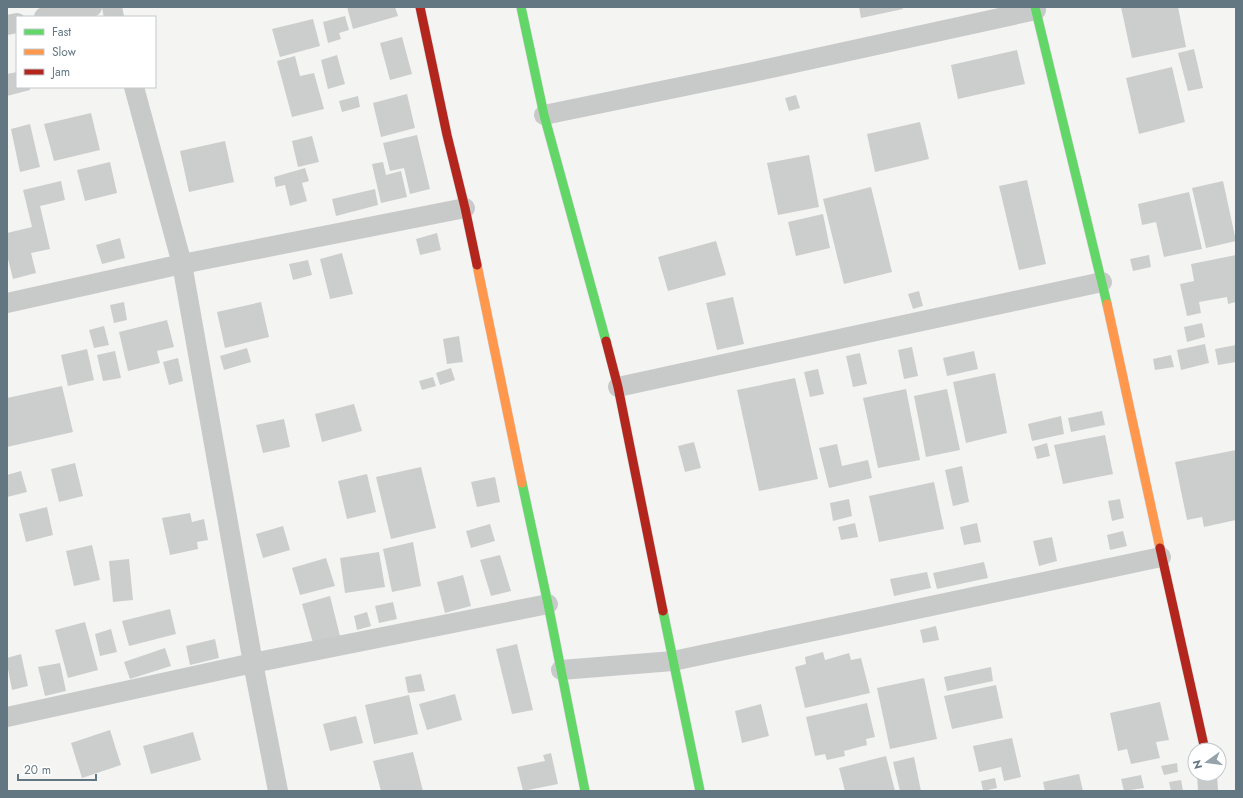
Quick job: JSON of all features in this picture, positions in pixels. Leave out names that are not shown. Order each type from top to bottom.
[{"type":"street","points":[[49,16],[92,7]]},
{"type":"street","points":[[420,7],[447,135],[465,208],[548,604],[585,791]]},
{"type":"street","points":[[521,7],[544,115],[618,387],[700,791]]},
{"type":"street","points":[[544,115],[753,72],[1036,8],[1102,282],[1203,742]]},
{"type":"street","points":[[134,88],[182,264],[253,663],[278,791]]},
{"type":"street","points":[[7,303],[182,264],[465,208]]},
{"type":"street","points":[[618,387],[1102,282]]},
{"type":"street","points":[[561,670],[673,661],[1162,557]]},
{"type":"street","points":[[7,717],[253,663],[548,604]]},
{"type":"building","points":[[347,7],[395,7],[398,16],[353,29]]},
{"type":"building","points":[[859,7],[902,7],[903,9],[861,18]]},
{"type":"building","points":[[1121,7],[1178,7],[1186,47],[1132,58]]},
{"type":"building","points":[[345,16],[349,30],[339,33],[341,39],[328,43],[323,22]]},
{"type":"building","points":[[313,19],[320,46],[280,57],[272,29]]},
{"type":"building","points":[[402,37],[412,74],[390,80],[380,43]]},
{"type":"building","points":[[1194,49],[1203,88],[1188,91],[1178,53]]},
{"type":"building","points":[[1017,50],[1025,84],[958,99],[951,65]]},
{"type":"building","points":[[337,55],[345,84],[328,89],[321,60]]},
{"type":"building","points":[[295,56],[300,76],[314,73],[324,109],[292,117],[277,61]]},
{"type":"building","points":[[1172,67],[1185,122],[1139,134],[1126,78]]},
{"type":"building","points":[[16,72],[16,88],[30,88],[30,90],[7,96],[7,74]]},
{"type":"building","points":[[407,94],[415,128],[381,137],[373,103]]},
{"type":"building","points":[[796,95],[800,108],[789,111],[785,98]]},
{"type":"building","points":[[358,96],[360,107],[342,112],[339,101]]},
{"type":"building","points":[[91,113],[100,150],[54,161],[44,124]]},
{"type":"building","points":[[920,122],[929,159],[875,172],[867,134]]},
{"type":"building","points":[[30,124],[40,167],[20,172],[11,129]]},
{"type":"building","points":[[417,135],[430,189],[410,194],[404,168],[390,171],[383,143]]},
{"type":"building","points":[[312,136],[319,162],[298,167],[292,141]]},
{"type":"building","points":[[225,141],[234,182],[189,192],[180,151]]},
{"type":"building","points":[[809,155],[819,207],[778,215],[767,163]]},
{"type":"building","points":[[110,162],[117,193],[85,201],[77,170]]},
{"type":"building","points":[[383,162],[386,175],[401,171],[407,197],[381,203],[372,164]]},
{"type":"building","points":[[305,168],[309,181],[302,183],[307,201],[290,206],[285,185],[276,187],[274,177]]},
{"type":"building","points":[[1027,180],[1046,264],[1019,270],[999,186]]},
{"type":"building","points":[[61,181],[65,200],[40,206],[50,249],[31,253],[36,273],[13,279],[7,255],[7,233],[32,227],[23,190]]},
{"type":"building","points":[[1223,181],[1236,241],[1206,248],[1192,188]]},
{"type":"building","points":[[871,187],[892,272],[844,284],[823,199]]},
{"type":"building","points":[[375,189],[378,205],[336,216],[332,199]]},
{"type":"building","points":[[1189,192],[1202,249],[1164,257],[1156,222],[1142,225],[1138,204]]},
{"type":"building","points":[[823,214],[830,248],[796,256],[788,222]]},
{"type":"building","points":[[437,233],[441,250],[420,255],[416,239]]},
{"type":"building","points":[[120,238],[125,258],[102,264],[96,245]]},
{"type":"building","points":[[716,241],[726,275],[668,291],[658,257]]},
{"type":"building","points":[[342,253],[353,294],[330,299],[320,259]]},
{"type":"building","points":[[1149,255],[1151,267],[1133,271],[1130,259]]},
{"type":"building","points":[[1236,255],[1236,302],[1228,304],[1227,297],[1199,302],[1201,313],[1187,316],[1180,284],[1194,281],[1191,264]]},
{"type":"building","points":[[308,260],[312,275],[293,280],[289,264]]},
{"type":"building","points":[[919,291],[923,306],[913,309],[908,294]]},
{"type":"building","points":[[733,297],[744,344],[717,350],[706,303]]},
{"type":"building","points":[[124,302],[127,320],[114,323],[110,305]]},
{"type":"building","points":[[261,302],[269,337],[225,348],[217,312]]},
{"type":"building","points":[[167,320],[174,347],[157,351],[160,363],[128,371],[119,332]]},
{"type":"building","points":[[1202,323],[1205,337],[1187,342],[1184,327]]},
{"type":"building","points":[[104,326],[109,345],[94,348],[89,330]]},
{"type":"building","points":[[459,336],[463,362],[447,364],[443,339]]},
{"type":"building","points":[[1205,344],[1209,363],[1181,370],[1177,350]]},
{"type":"building","points":[[1236,345],[1236,362],[1218,365],[1215,349]]},
{"type":"building","points":[[912,347],[918,376],[904,379],[898,350]]},
{"type":"building","points":[[247,348],[251,362],[224,370],[220,356]]},
{"type":"building","points":[[87,349],[94,380],[68,386],[61,355]]},
{"type":"building","points":[[115,351],[121,378],[103,381],[97,355]]},
{"type":"building","points":[[974,351],[978,369],[947,376],[943,358]]},
{"type":"building","points":[[860,353],[867,384],[853,387],[846,356]]},
{"type":"building","points":[[1171,355],[1174,367],[1155,370],[1153,359]]},
{"type":"building","points":[[178,358],[183,381],[169,385],[163,362]]},
{"type":"building","points":[[451,368],[455,380],[440,385],[436,373]]},
{"type":"building","points":[[818,369],[824,394],[810,397],[804,372]]},
{"type":"building","points":[[995,373],[1007,433],[966,443],[953,382]]},
{"type":"building","points":[[433,377],[436,386],[422,390],[419,381]]},
{"type":"building","points":[[795,378],[818,479],[759,491],[737,390]]},
{"type":"building","points":[[62,386],[73,432],[7,447],[7,398]]},
{"type":"building","points":[[906,389],[920,460],[878,468],[863,398]]},
{"type":"building","points":[[947,389],[960,450],[926,457],[914,396]]},
{"type":"building","points":[[354,404],[362,431],[322,442],[315,414]]},
{"type":"building","points":[[1102,411],[1105,425],[1071,432],[1068,418]]},
{"type":"building","points":[[1061,416],[1064,434],[1032,441],[1028,424]]},
{"type":"building","points":[[284,419],[290,447],[263,453],[256,425]]},
{"type":"building","points":[[1105,435],[1113,474],[1063,484],[1054,445]]},
{"type":"building","points":[[694,442],[701,468],[685,472],[678,446]]},
{"type":"building","points":[[1047,443],[1050,456],[1037,459],[1034,447]]},
{"type":"building","points":[[837,444],[842,466],[868,460],[872,478],[829,488],[819,448]]},
{"type":"building","points":[[1236,450],[1236,520],[1204,527],[1202,517],[1187,520],[1175,462]]},
{"type":"building","points":[[75,463],[83,496],[59,502],[51,469]]},
{"type":"building","points":[[962,466],[969,502],[953,506],[945,470]]},
{"type":"building","points":[[421,467],[436,528],[391,539],[376,477]]},
{"type":"building","points":[[21,471],[27,492],[7,497],[7,475]]},
{"type":"building","points":[[367,474],[376,512],[347,519],[338,481]]},
{"type":"building","points":[[495,477],[500,502],[477,507],[471,482]]},
{"type":"building","points":[[934,482],[944,529],[879,542],[869,496]]},
{"type":"building","points":[[849,499],[852,516],[833,521],[830,503]]},
{"type":"building","points":[[1120,499],[1124,518],[1112,521],[1108,501]]},
{"type":"building","points":[[47,507],[53,535],[26,542],[19,514]]},
{"type":"building","points":[[190,513],[192,522],[204,519],[208,540],[197,542],[198,549],[170,555],[162,518]]},
{"type":"building","points":[[855,523],[858,537],[841,540],[838,527]]},
{"type":"building","points":[[977,523],[981,542],[964,545],[960,527]]},
{"type":"building","points":[[490,524],[495,541],[471,548],[466,531]]},
{"type":"building","points":[[283,526],[290,550],[263,558],[256,534]]},
{"type":"building","points":[[1123,531],[1127,546],[1110,550],[1107,535]]},
{"type":"building","points":[[1052,537],[1057,561],[1039,566],[1033,541]]},
{"type":"building","points":[[413,542],[421,586],[392,592],[383,549]]},
{"type":"building","points":[[92,545],[100,580],[74,586],[66,551]]},
{"type":"building","points":[[379,552],[385,587],[345,593],[340,558]]},
{"type":"building","points":[[500,555],[511,591],[491,596],[480,560]]},
{"type":"building","points":[[326,558],[335,586],[300,595],[292,568]]},
{"type":"building","points":[[129,559],[133,600],[113,602],[109,561]]},
{"type":"building","points":[[984,562],[988,578],[937,589],[933,573]]},
{"type":"building","points":[[927,572],[931,588],[894,596],[890,579]]},
{"type":"building","points":[[463,575],[471,606],[445,613],[437,582]]},
{"type":"building","points":[[330,596],[340,636],[313,643],[302,604]]},
{"type":"building","points":[[393,602],[397,619],[379,623],[375,606]]},
{"type":"building","points":[[170,609],[176,634],[129,646],[122,621]]},
{"type":"building","points":[[367,612],[371,626],[357,630],[354,616]]},
{"type":"building","points":[[85,622],[98,670],[68,678],[55,630]]},
{"type":"building","points":[[936,626],[939,640],[923,643],[920,630]]},
{"type":"building","points":[[111,629],[117,652],[100,656],[95,634]]},
{"type":"building","points":[[215,639],[219,658],[190,665],[186,646]]},
{"type":"building","points":[[517,644],[533,710],[512,714],[496,649]]},
{"type":"building","points":[[165,648],[171,666],[130,679],[124,662]]},
{"type":"building","points":[[823,652],[825,660],[849,653],[851,660],[861,658],[870,693],[805,708],[795,667],[806,664],[805,657]]},
{"type":"building","points":[[21,654],[28,686],[12,690],[7,658]]},
{"type":"building","points":[[60,663],[66,691],[45,696],[38,667]]},
{"type":"building","points":[[991,667],[993,681],[947,691],[944,677]]},
{"type":"building","points":[[421,674],[425,691],[408,693],[405,677]]},
{"type":"building","points":[[924,678],[937,739],[890,749],[877,688]]},
{"type":"building","points":[[996,685],[1003,718],[952,729],[944,696]]},
{"type":"building","points":[[455,694],[462,720],[427,730],[419,704]]},
{"type":"building","points":[[409,695],[418,734],[374,744],[365,705]]},
{"type":"building","points":[[1160,702],[1169,740],[1156,742],[1160,758],[1131,764],[1127,749],[1118,751],[1110,713]]},
{"type":"building","points":[[867,703],[875,737],[866,739],[867,745],[844,751],[845,756],[827,760],[825,754],[815,756],[806,717]]},
{"type":"building","points":[[761,704],[769,736],[742,743],[735,711]]},
{"type":"building","points":[[356,716],[363,743],[330,751],[323,724]]},
{"type":"building","points":[[110,730],[121,765],[82,778],[71,743]]},
{"type":"building","points":[[193,732],[201,760],[151,774],[143,746]]},
{"type":"building","points":[[1012,738],[1021,777],[1004,781],[1001,767],[979,772],[973,746]]},
{"type":"building","points":[[413,752],[423,791],[381,791],[373,761]]},
{"type":"building","points":[[551,753],[558,784],[523,791],[517,767],[545,761],[543,755]]},
{"type":"building","points":[[886,756],[895,791],[845,791],[839,768]]},
{"type":"building","points":[[914,757],[921,791],[900,791],[893,762]]},
{"type":"building","points":[[1177,763],[1178,772],[1164,775],[1161,766]]},
{"type":"building","points":[[1079,774],[1083,791],[1045,791],[1043,782]]},
{"type":"building","points":[[1141,775],[1144,788],[1124,791],[1121,779]]},
{"type":"building","points":[[995,778],[997,788],[983,791],[981,781]]},
{"type":"building","points":[[1181,780],[1183,791],[1171,791],[1169,782]]},
{"type":"traffic: fast","points":[[521,7],[544,115],[606,341]]},
{"type":"traffic: fast","points":[[1035,7],[1107,304]]},
{"type":"traffic: fast","points":[[522,483],[548,604],[585,791]]},
{"type":"traffic: fast","points":[[663,611],[700,791]]},
{"type":"traffic: slow","points":[[477,265],[522,483]]},
{"type":"traffic: slow","points":[[1107,304],[1160,548]]},
{"type":"traffic: jam","points":[[420,7],[447,135],[477,265]]},
{"type":"traffic: jam","points":[[606,341],[618,387],[663,611]]},
{"type":"traffic: jam","points":[[1160,548],[1203,742]]}]
